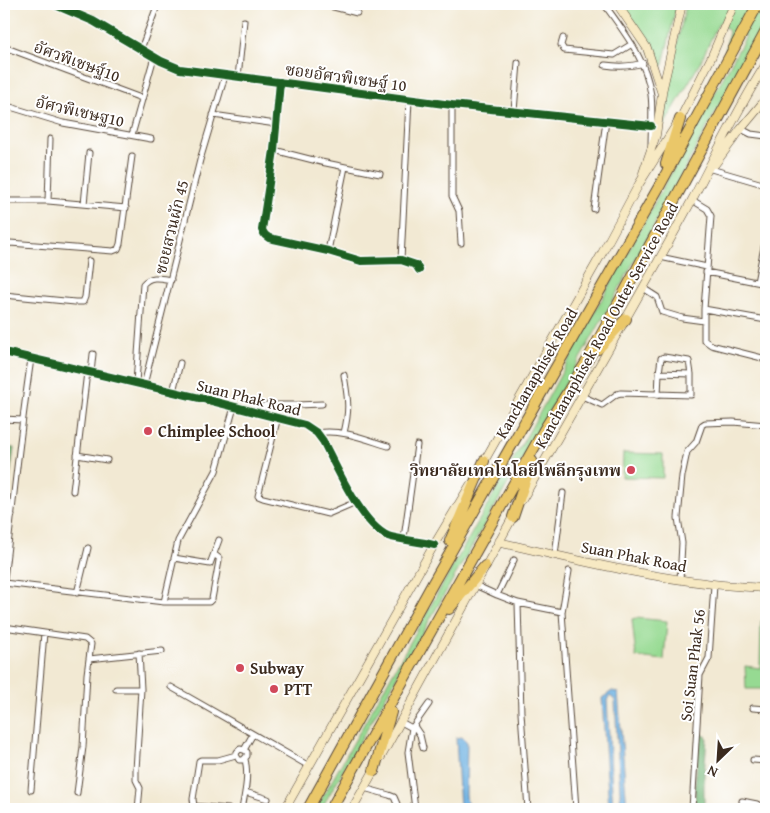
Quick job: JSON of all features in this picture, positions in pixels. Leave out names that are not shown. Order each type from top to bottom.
[{"type":"highway","name":"Kanchanaphisek Road","points":[[308,809],[432,584],[660,185],[758,4]]},
{"type":"highway","points":[[331,809],[540,436],[586,361],[766,31]]},
{"type":"highway","points":[[660,185],[680,120]]},
{"type":"highway","points":[[586,361],[626,318]]},
{"type":"highway","points":[[513,517],[540,436]]},
{"type":"highway","points":[[432,584],[484,461]]},
{"type":"highway","points":[[434,627],[485,566]]},
{"type":"highway","points":[[374,770],[396,695]]},
{"type":"main road","points":[[617,4],[646,48],[662,94]]},
{"type":"main road","points":[[639,184],[658,122],[662,94],[682,4]]},
{"type":"main road","points":[[285,809],[601,255],[639,184],[680,120],[711,58],[734,4]]},
{"type":"main road","name":"Kanchanaphisek Road Outer Service Road","points":[[352,809],[498,542],[643,288],[753,84],[766,64]]},
{"type":"main road","points":[[701,181],[766,99]]},
{"type":"main road","name":"Suan Phak Road","points":[[4,352],[305,425],[317,433],[356,502],[381,532],[394,537],[434,545]]},
{"type":"main road","name":"Suan Phak Road","points":[[498,542],[555,556],[680,580],[766,588]]},
{"type":"street","name":"ซอยอัศวพิเชษฐ์ 10","points":[[53,4],[92,21],[170,66],[180,69],[409,100],[651,126]]},
{"type":"street","points":[[322,4],[357,13]]},
{"type":"street","points":[[604,4],[632,44],[647,74],[652,98],[651,148]]},
{"type":"street","points":[[141,49],[157,6]]},
{"type":"street","points":[[238,77],[244,21]]},
{"type":"street","points":[[563,38],[561,45],[564,50],[605,55],[614,55],[632,44]]},
{"type":"street","name":"อัศวพิเชษฐ์10","points":[[4,47],[142,98]]},
{"type":"street","points":[[132,135],[154,57]]},
{"type":"street","points":[[514,111],[518,63]]},
{"type":"street","points":[[605,65],[618,67],[643,63]]},
{"type":"street","name":"ซอยสวนผัก 45","points":[[144,385],[200,160],[226,76]]},
{"type":"street","points":[[280,82],[274,150],[262,230],[265,235],[269,238],[328,251],[360,261],[401,260],[416,265],[419,270]]},
{"type":"street","points":[[401,260],[409,100]]},
{"type":"street","name":"อัศวพิเชษฐ10","points":[[4,104],[64,124],[151,139]]},
{"type":"street","points":[[452,105],[452,196],[459,211],[461,243]]},
{"type":"street","points":[[214,115],[276,124]]},
{"type":"street","points":[[594,209],[606,121]]},
{"type":"street","points":[[741,129],[751,134],[766,136]]},
{"type":"street","points":[[48,201],[50,139]]},
{"type":"street","points":[[274,150],[380,174]]},
{"type":"street","points":[[84,204],[89,153]]},
{"type":"street","points":[[4,244],[116,250],[120,244],[132,156]]},
{"type":"street","points":[[328,251],[345,167]]},
{"type":"street","points":[[711,169],[766,185]]},
{"type":"street","points":[[692,200],[707,209],[711,216],[704,309],[704,337],[708,344],[766,359]]},
{"type":"street","points":[[4,201],[48,201],[126,208]]},
{"type":"street","points":[[757,282],[766,237]]},
{"type":"street","points":[[660,257],[766,284]]},
{"type":"street","points":[[4,295],[83,302],[89,261]]},
{"type":"street","points":[[136,383],[143,284],[154,277],[171,280]]},
{"type":"street","points":[[643,288],[657,297],[662,312],[674,317],[704,321]]},
{"type":"street","points":[[704,309],[766,320]]},
{"type":"street","points":[[72,490],[93,354]]},
{"type":"street","points":[[582,396],[602,405],[621,392],[658,395],[691,395],[690,362],[687,359],[664,357],[661,360],[658,395]]},
{"type":"street","points":[[4,579],[22,420],[31,359]]},
{"type":"street","points":[[173,392],[180,364]]},
{"type":"street","points":[[659,373],[691,374]]},
{"type":"street","points":[[344,375],[349,404],[344,433]]},
{"type":"street","points":[[259,413],[265,405],[296,406],[322,404]]},
{"type":"street","points":[[164,602],[180,536],[216,471],[234,407]]},
{"type":"street","points":[[278,417],[258,496],[328,514],[356,502]]},
{"type":"street","points":[[4,419],[22,420]]},
{"type":"street","points":[[680,580],[682,543],[678,518],[682,476],[687,452],[696,442],[702,425],[705,423],[733,422],[766,425]]},
{"type":"street","points":[[317,433],[330,431],[344,433],[388,446]]},
{"type":"street","points":[[404,538],[417,445]]},
{"type":"street","points":[[77,455],[107,460]]},
{"type":"street","points":[[555,556],[563,494]]},
{"type":"street","points":[[4,514],[12,515]]},
{"type":"street","points":[[174,558],[206,564],[212,563],[220,540]]},
{"type":"street","points":[[77,593],[88,548]]},
{"type":"street","points":[[4,583],[164,602],[209,602],[212,600],[219,561],[215,555]]},
{"type":"street","points":[[498,595],[514,560]]},
{"type":"street","points":[[766,562],[766,578]]},
{"type":"street","points":[[570,571],[562,612],[576,809]]},
{"type":"street","name":"Soi Suan Phak 56","points":[[692,809],[700,675],[709,658],[714,584]]},
{"type":"street","points":[[475,585],[518,603],[562,612]]},
{"type":"street","points":[[518,603],[520,703],[528,809]]},
{"type":"street","points":[[4,627],[88,641],[91,644],[83,747],[77,793]]},
{"type":"street","points":[[31,790],[44,633]]},
{"type":"street","points":[[89,658],[162,651]]},
{"type":"street","points":[[138,809],[140,788],[136,780],[136,770],[141,689],[139,654]]},
{"type":"street","points":[[170,687],[309,766]]},
{"type":"street","points":[[116,689],[141,689]]},
{"type":"street","points":[[415,809],[408,752],[410,735],[413,727],[429,704]]},
{"type":"street","points":[[753,708],[766,709]]},
{"type":"street","points":[[401,722],[413,727],[420,735],[424,748]]},
{"type":"street","points":[[244,750],[253,734]]},
{"type":"street","points":[[228,809],[194,806],[193,799],[199,761],[218,760],[236,755],[238,750],[244,750]]},
{"type":"street","points":[[242,809],[247,768],[245,759],[247,754],[244,750]]},
{"type":"street","points":[[236,755],[239,760],[245,759]]},
{"type":"street","points":[[753,760],[766,761]]},
{"type":"street","points":[[364,788],[389,794],[397,804],[396,809]]},
{"type":"street","points":[[245,792],[268,798]]},
{"type":"street","points":[[742,801],[757,804],[765,809]]},
{"type":"green space","points":[[619,4],[677,4],[661,73],[653,56]]},
{"type":"green space","points":[[686,4],[766,4],[766,62],[755,40],[602,320],[321,809],[316,809],[544,405],[746,36],[736,32],[725,53],[729,31],[719,22],[700,63],[663,127],[666,94]]},
{"type":"green space","points":[[4,447],[14,448],[9,483],[4,483]]},
{"type":"green space","points":[[623,453],[663,454],[663,478],[622,477]]},
{"type":"green space","points":[[632,619],[667,621],[664,660],[636,657]]},
{"type":"green space","points":[[761,621],[766,621],[766,689],[746,689],[745,666],[760,668]]},
{"type":"green space","points":[[700,733],[707,737],[704,809],[695,809],[695,784]]},
{"type":"water","points":[[612,691],[618,692],[627,809],[621,809],[615,700],[610,696],[607,700],[613,809],[609,809],[602,698]]},
{"type":"water","points":[[462,737],[467,742],[466,795],[468,809],[460,809],[456,738]]},
{"type":"cycle path","points":[[53,4],[93,21],[161,61],[180,69],[452,105],[651,126]]},
{"type":"cycle path","points":[[280,82],[274,150],[262,230],[265,235],[269,238],[328,251],[361,261],[401,260],[416,265],[419,270]]},
{"type":"cycle path","points":[[4,352],[305,425],[317,433],[323,441],[342,479],[368,520],[388,536],[434,545]]},
{"type":"place","name":"Chimplee School","points":[[148,431]]},
{"type":"place","name":"วิทยาลัยเทคโนโลยีโพลีกรุงเทพ","points":[[631,470]]},
{"type":"place","name":"Subway","points":[[240,668]]},
{"type":"place","name":"PTT","points":[[274,689]]}]
